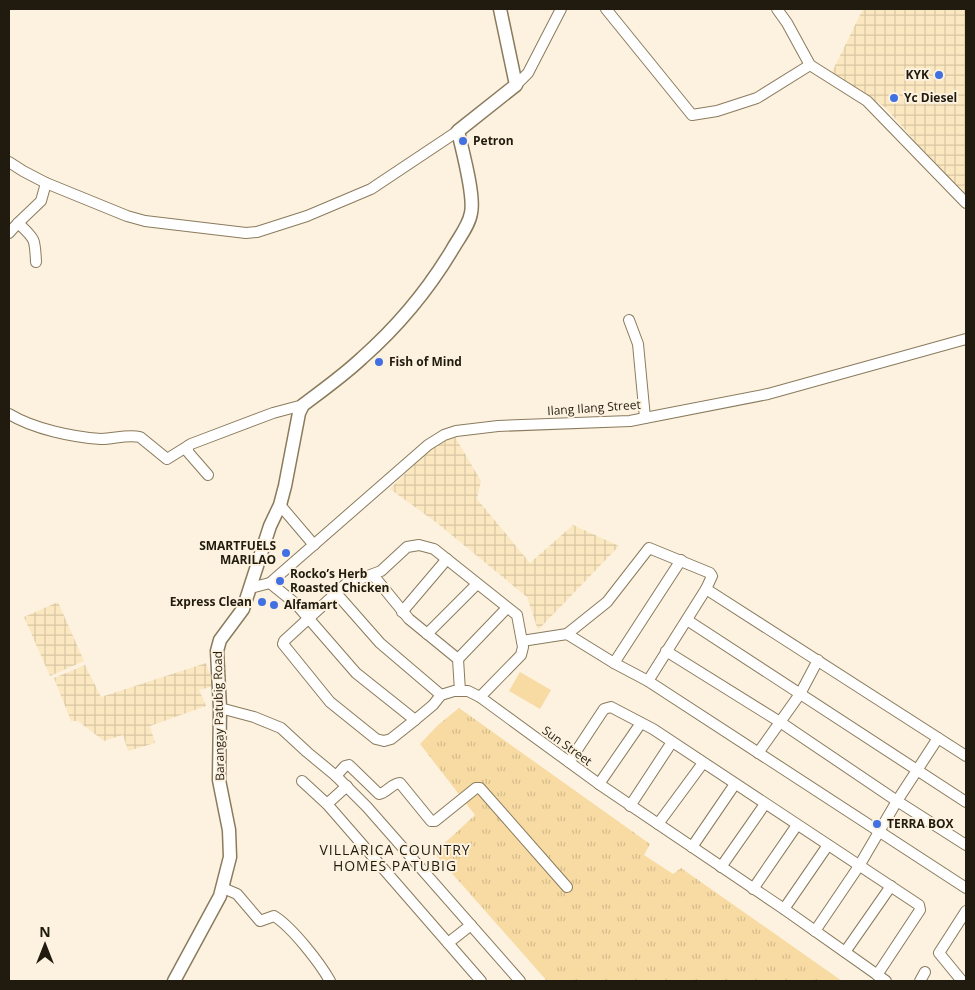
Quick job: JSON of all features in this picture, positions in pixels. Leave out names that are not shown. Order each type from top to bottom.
[{"type":"main road","points":[[303,406],[376,345],[438,273],[466,225],[471,214],[471,207],[469,186],[458,131],[516,85],[500,9]]},
{"type":"main road","name":"Barangay Patubig Road","points":[[174,981],[223,888],[230,857],[229,830],[219,780],[220,708],[217,651],[220,640],[243,609],[270,526],[280,505],[299,413],[303,406]]},
{"type":"street","points":[[516,85],[528,73],[561,9]]},
{"type":"street","points":[[606,9],[692,114],[717,111],[757,98],[810,65]]},
{"type":"street","points":[[777,9],[787,23],[810,65],[868,101],[966,203]]},
{"type":"street","points":[[9,162],[46,182],[127,216],[246,233],[257,232],[307,216],[371,189],[458,131]]},
{"type":"street","points":[[9,233],[41,201],[46,182]]},
{"type":"street","points":[[18,223],[34,238],[36,262]]},
{"type":"street","points":[[629,320],[638,344],[645,418]]},
{"type":"street","name":"Ilang Ilang Street","points":[[270,584],[428,445],[444,435],[456,431],[498,426],[645,418],[768,394],[966,339]]},
{"type":"street","points":[[9,414],[52,432],[102,439],[140,437],[167,459],[188,446],[273,413],[303,406]]},
{"type":"street","points":[[188,446],[188,452],[208,475]]},
{"type":"street","points":[[280,505],[314,545]]},
{"type":"street","points":[[336,593],[380,644],[441,695],[433,705],[391,739],[384,741],[376,740],[330,702],[283,644],[309,617],[346,584],[381,571],[406,547],[419,545],[434,549],[517,615],[522,641],[521,656],[480,697]]},
{"type":"street","points":[[522,641],[567,634],[607,602],[649,548],[712,574],[712,578],[648,681]]},
{"type":"street","points":[[402,612],[447,559]]},
{"type":"street","points":[[614,663],[681,560]]},
{"type":"street","points":[[373,575],[402,612],[458,659]]},
{"type":"street","points":[[250,588],[270,584],[296,604],[356,673],[415,720]]},
{"type":"street","points":[[427,634],[477,584]]},
{"type":"street","points":[[706,588],[966,756]]},
{"type":"street","points":[[460,691],[458,659],[507,608]]},
{"type":"street","points":[[687,620],[966,802]]},
{"type":"street","points":[[567,634],[648,681],[966,888]]},
{"type":"street","points":[[666,651],[780,722],[966,845]]},
{"type":"street","points":[[758,753],[800,694],[818,660]]},
{"type":"street","name":"Sun Street","points":[[441,695],[460,691],[480,697],[630,806],[784,909],[886,981]]},
{"type":"street","points":[[569,762],[604,709],[611,707],[672,742],[918,905],[920,910],[877,975]]},
{"type":"street","points":[[220,708],[254,717],[281,728],[347,786],[520,981]]},
{"type":"street","points":[[599,784],[641,723]]},
{"type":"street","points":[[814,930],[860,866],[897,801],[938,738]]},
{"type":"street","points":[[630,806],[672,742]]},
{"type":"street","points":[[658,824],[703,763]]},
{"type":"street","points":[[336,776],[349,764],[379,794],[383,794],[396,783],[400,783],[431,821],[435,821],[476,788],[480,788],[567,887]]},
{"type":"street","points":[[302,781],[327,804],[481,981]]},
{"type":"street","points":[[692,847],[736,784]]},
{"type":"street","points":[[327,804],[347,786]]},
{"type":"street","points":[[721,867],[765,804]]},
{"type":"street","points":[[753,889],[797,825]]},
{"type":"street","points":[[784,909],[828,845]]},
{"type":"street","points":[[845,952],[890,886]]},
{"type":"street","points":[[223,888],[237,894],[260,921],[274,916],[286,925],[319,964],[330,981]]},
{"type":"street","points":[[962,981],[939,953],[966,911]]},
{"type":"street","points":[[448,943],[471,925]]},
{"type":"street","points":[[920,981],[925,972]]},
{"type":"shaded area","points":[[863,9],[966,9],[966,199],[885,107],[831,74]]},
{"type":"shaded area","points":[[455,437],[481,481],[477,499],[530,563],[573,525],[619,546],[538,630],[527,597],[437,523],[390,489],[433,446]]},
{"type":"shaded area","points":[[58,602],[84,661],[50,676],[24,617]]},
{"type":"shaded area","points":[[206,663],[214,686],[199,690],[206,706],[150,726],[155,743],[128,751],[123,735],[104,741],[78,721],[71,721],[54,678],[85,665],[101,697]]},
{"type":"green space","points":[[520,672],[551,690],[540,709],[509,691]]},
{"type":"green space","points":[[459,708],[650,844],[644,855],[673,874],[681,868],[842,981],[547,981],[434,853],[475,815],[420,744],[438,725]]},
{"type":"place","name":"KYK","points":[[939,75]]},
{"type":"place","name":"Yc Diesel","points":[[894,98]]},
{"type":"place","name":"Petron","points":[[463,141]]},
{"type":"place","name":"Fish of Mind","points":[[379,362]]},
{"type":"place","name":"SMARTFUELS MARILAO","points":[[286,553]]},
{"type":"place","name":"Rocko’s Herb Roasted Chicken","points":[[280,581]]},
{"type":"place","name":"Express Clean","points":[[262,602]]},
{"type":"place","name":"Alfamart","points":[[274,605]]},
{"type":"place","name":"TERRA BOX","points":[[877,824]]},
{"type":"district","name":"VILLARICA COUNTRY HOMES PATUBIG","points":[[395,858]]}]
